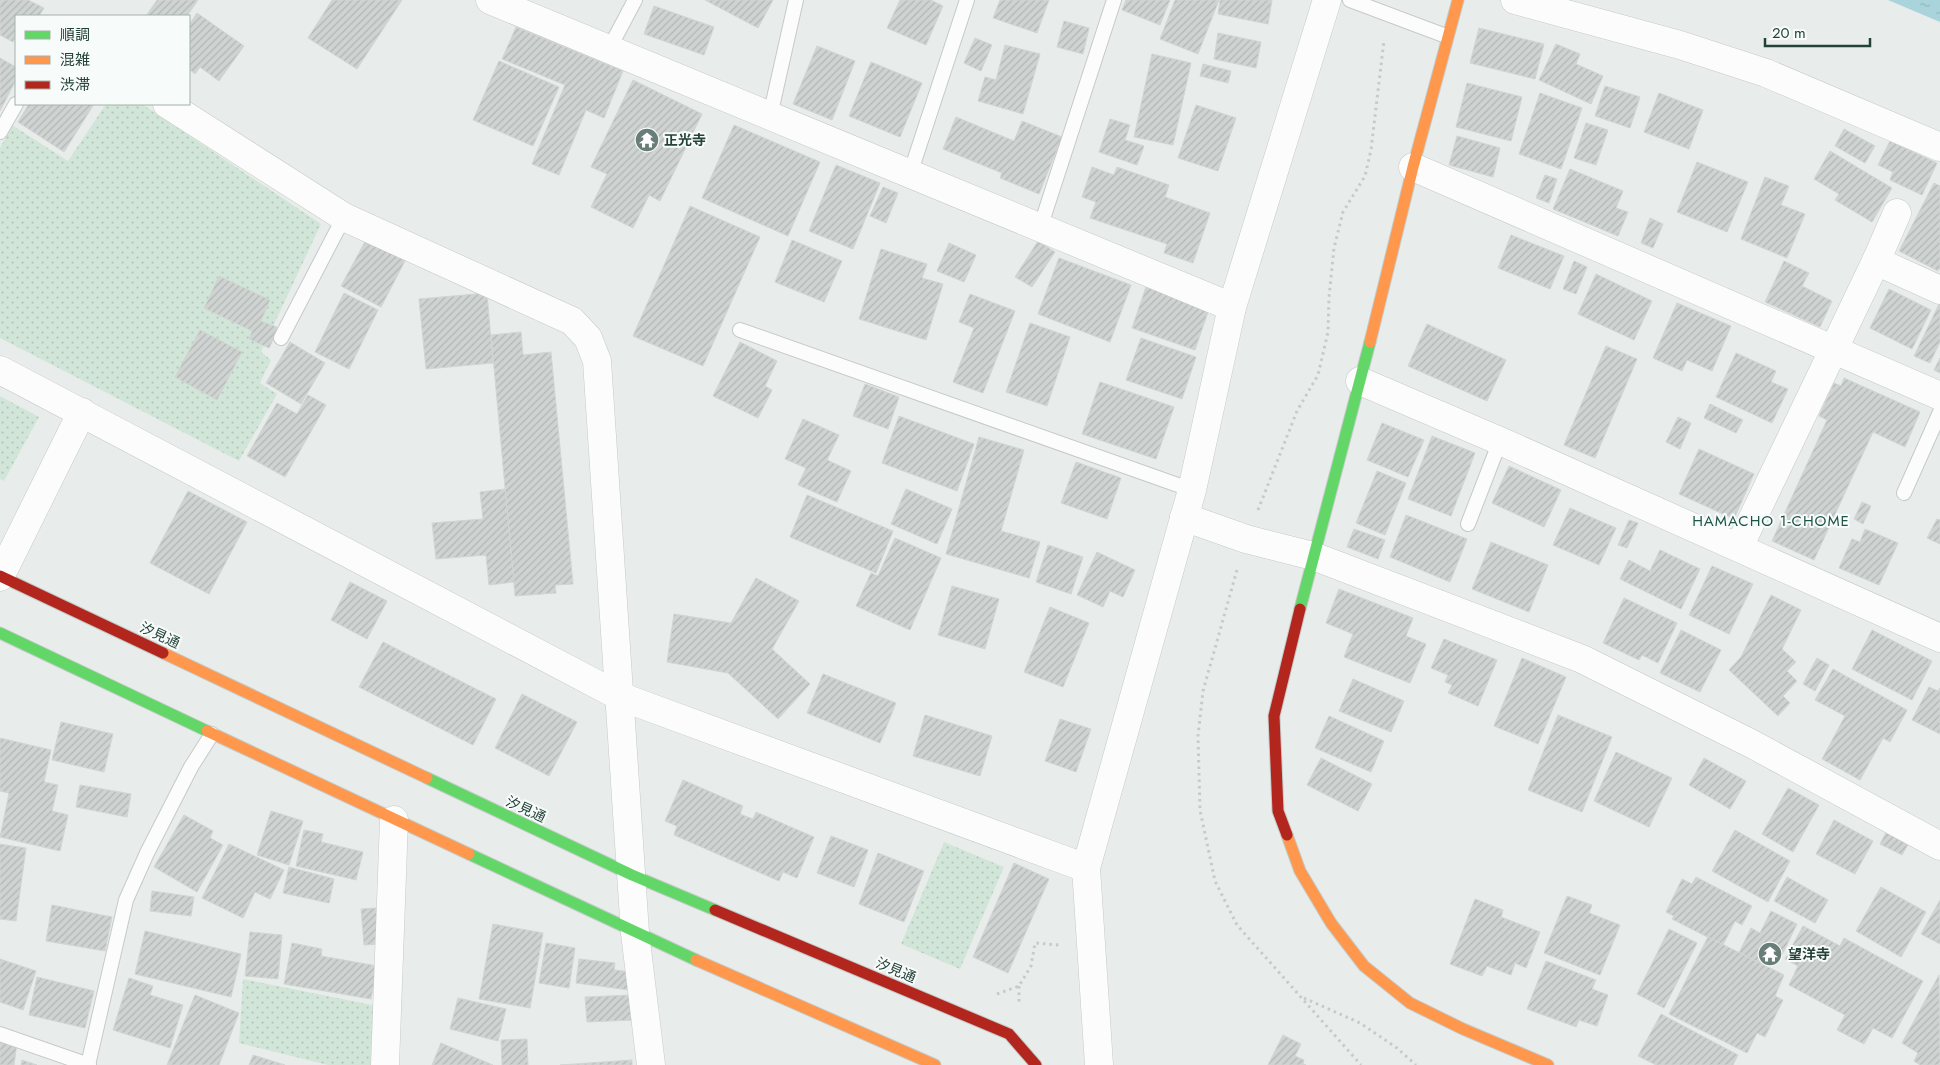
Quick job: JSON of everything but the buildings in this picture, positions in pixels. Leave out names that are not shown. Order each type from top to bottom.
[{"type":"street","points":[[490,0],[1232,307]]},
{"type":"street","points":[[1098,1065],[1086,868],[1192,490],[1232,307],[1327,0]]},
{"type":"street","points":[[1458,0],[1446,36],[1274,716],[1278,811],[1300,871],[1332,923],[1364,966],[1410,1003],[1463,1029],[1548,1065]]},
{"type":"street","points":[[1515,0],[1680,45],[1766,73],[1940,147]]},
{"type":"street","points":[[169,105],[344,217],[572,321],[588,338],[597,361],[635,933],[650,1065]]},
{"type":"street","points":[[1413,167],[1940,396]]},
{"type":"street","points":[[1739,548],[1897,213]]},
{"type":"street","points":[[1876,261],[1940,290]]},
{"type":"street","points":[[0,370],[619,696],[1086,868]]},
{"type":"street","points":[[1360,381],[1500,441],[1940,638]]},
{"type":"street","points":[[0,576],[82,412]]},
{"type":"street","points":[[1184,517],[1246,539],[1313,556],[1582,659],[1752,744],[1940,846]]},
{"type":"street","name":"汐見通","points":[[0,576],[632,876],[1009,1034],[1036,1065]]},
{"type":"street","points":[[0,633],[635,933],[935,1065]]},
{"type":"street","points":[[385,1065],[394,820]]},
{"type":"lane","points":[[609,49],[635,0]]},
{"type":"lane","points":[[770,116],[796,0]]},
{"type":"lane","points":[[910,174],[967,0]]},
{"type":"lane","points":[[1040,228],[1114,0]]},
{"type":"lane","points":[[1350,0],[1446,36]]},
{"type":"lane","points":[[0,132],[15,105]]},
{"type":"lane","points":[[281,338],[344,217]]},
{"type":"lane","points":[[740,330],[1192,490]]},
{"type":"lane","points":[[1904,493],[1940,412]]},
{"type":"lane","points":[[1468,524],[1500,441]]},
{"type":"lane","points":[[0,1034],[88,1065],[126,900],[151,844],[191,767],[212,734]]},
{"type":"path","points":[[993,996],[1019,986],[1031,966],[1035,943],[1092,949]]},
{"type":"path","points":[[1301,997],[1360,1023],[1397,1048],[1416,1065]]},
{"type":"green space","points":[[105,105],[143,105],[321,224],[261,352],[271,360],[260,383],[277,394],[239,461],[0,338],[0,148],[12,125],[68,161]]},
{"type":"green space","points":[[0,396],[39,417],[4,481],[0,479]]},
{"type":"green space","points":[[944,842],[1004,867],[960,969],[901,944]]},
{"type":"green space","points":[[243,979],[377,1006],[374,1065],[328,1065],[239,1043]]},
{"type":"water","points":[[1888,0],[1940,0],[1940,22]]},
{"type":"traffic: fast","points":[[1300,609],[1370,342]]},
{"type":"traffic: fast","points":[[0,633],[207,731]]},
{"type":"traffic: fast","points":[[427,778],[632,875],[715,910]]},
{"type":"traffic: fast","points":[[469,854],[696,960]]},
{"type":"traffic: slow","points":[[1370,342],[1413,167],[1458,0]]},
{"type":"traffic: slow","points":[[163,653],[427,778]]},
{"type":"traffic: slow","points":[[207,731],[469,854]]},
{"type":"traffic: slow","points":[[1287,835],[1300,871],[1331,923],[1364,966],[1410,1003],[1463,1029],[1548,1065]]},
{"type":"traffic: slow","points":[[696,960],[935,1065]]},
{"type":"traffic: jam","points":[[0,576],[163,653]]},
{"type":"traffic: jam","points":[[1287,835],[1278,811],[1274,716],[1300,609]]},
{"type":"traffic: jam","points":[[715,910],[1009,1034],[1036,1065]]},
{"type":"place","name":"正光寺","points":[[647,140]]},
{"type":"place","name":"望洋寺","points":[[1770,954]]},
{"type":"district","name":"HAMACHO 1-CHOME","points":[[1771,521]]}]
